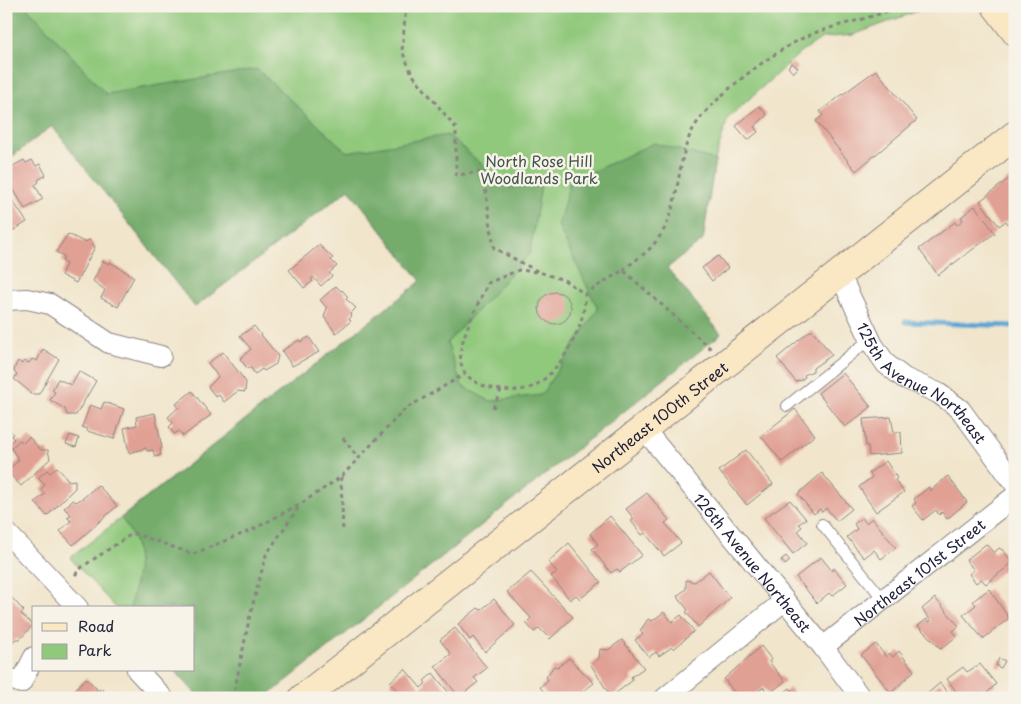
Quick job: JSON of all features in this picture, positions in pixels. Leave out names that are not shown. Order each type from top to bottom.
[{"type":"street","points":[[996,6],[1015,31]]},
{"type":"street","name":"Northeast 100th Street","points":[[303,698],[1015,135]]},
{"type":"street","name":"125th Avenue Northeast","points":[[840,275],[870,339],[886,364],[904,378],[938,393],[960,409],[1015,484]]},
{"type":"street","points":[[6,300],[27,298],[50,304],[109,343],[161,356]]},
{"type":"street","name":"126th Avenue Northeast","points":[[644,429],[823,647],[861,698]]},
{"type":"street","name":"Northeast 101st Street","points":[[823,647],[1015,496]]},
{"type":"street","points":[[6,532],[76,606]]},
{"type":"street","points":[[667,697],[784,601]]},
{"type":"street","points":[[6,677],[21,683],[32,662]]},
{"type":"street","points":[[139,672],[163,698]]},
{"type":"lane","points":[[787,406],[870,339]]},
{"type":"lane","points":[[822,524],[883,599]]},
{"type":"path","points":[[406,6],[402,51],[412,74],[456,128],[456,175],[483,172],[494,248],[539,272],[564,280],[585,294]]},
{"type":"path","points":[[585,294],[623,270],[657,241],[669,221],[686,144],[692,130],[700,119],[728,91],[760,64],[793,42],[815,33],[900,6]]},
{"type":"path","points":[[539,272],[518,270],[488,283],[469,325],[462,349],[461,363],[465,374],[482,386],[501,390],[519,390],[535,385],[556,365],[573,342],[585,309],[585,294]]},
{"type":"path","points":[[623,270],[711,350]]},
{"type":"path","points":[[75,575],[82,567],[133,533],[193,554],[254,529],[302,503],[341,477],[404,409],[465,374]]},
{"type":"path","points":[[493,408],[501,390]]},
{"type":"path","points":[[342,438],[358,458]]},
{"type":"path","points":[[341,477],[344,533]]},
{"type":"path","points":[[233,698],[250,615],[266,555],[302,503]]},
{"type":"green space","name":"North Rose Hill Woodlands Park","points":[[6,6],[931,6],[853,35],[822,38],[800,53],[728,118],[715,160],[703,240],[667,268],[721,334],[200,698],[176,672],[195,672],[195,606],[114,606],[70,558],[421,281],[349,189],[195,307],[52,126],[6,161]]},
{"type":"green space","name":"North Rose Hill Woodlands Park","points":[[6,6],[26,6],[106,94],[257,69],[347,152],[448,135],[509,188],[541,185],[530,253],[447,343],[462,386],[490,401],[541,395],[598,309],[558,226],[570,182],[654,143],[715,160],[703,240],[667,268],[721,334],[265,698],[200,698],[176,672],[195,672],[195,606],[130,606],[137,572],[137,551],[129,530],[121,518],[421,281],[349,189],[195,307],[52,126],[6,161]]},
{"type":"building","points":[[792,63],[798,68],[793,73],[788,67]]},
{"type":"building","points":[[876,70],[917,120],[856,171],[816,121],[823,115],[820,111]]},
{"type":"building","points":[[759,106],[767,115],[754,127],[758,132],[748,140],[736,126]]},
{"type":"building","points":[[24,160],[26,163],[32,160],[36,166],[40,164],[46,175],[38,180],[39,182],[35,185],[43,199],[25,209],[6,176],[11,167]]},
{"type":"building","points":[[1015,174],[1015,219],[1008,224],[1006,221],[999,226],[980,201]]},
{"type":"building","points":[[6,191],[27,222],[9,233],[6,228]]},
{"type":"building","points":[[975,206],[995,233],[938,275],[919,249],[955,222],[957,225],[963,220],[961,217]]},
{"type":"building","points":[[68,234],[84,242],[90,240],[95,247],[76,283],[61,275],[66,264],[62,261],[64,256],[56,252]]},
{"type":"building","points":[[319,245],[333,258],[331,260],[337,266],[329,273],[332,276],[321,286],[313,277],[311,279],[313,281],[304,288],[289,270]]},
{"type":"building","points":[[718,256],[728,268],[712,281],[702,268]]},
{"type":"building","points":[[103,261],[109,264],[110,262],[134,277],[118,307],[101,298],[105,290],[93,281]]},
{"type":"building","points":[[336,286],[342,290],[348,297],[346,299],[356,308],[350,314],[352,316],[349,319],[351,321],[336,333],[324,317],[327,308],[320,300]]},
{"type":"building","points":[[555,292],[566,297],[571,308],[566,319],[555,324],[544,319],[539,308],[544,297]]},
{"type":"building","points":[[254,326],[278,356],[276,364],[264,371],[262,369],[255,374],[240,359],[251,349],[240,336]]},
{"type":"building","points":[[810,331],[813,331],[832,355],[813,368],[813,371],[804,375],[805,377],[800,381],[796,382],[777,358]]},
{"type":"building","points":[[309,337],[319,352],[292,366],[282,351],[299,340],[300,342]]},
{"type":"building","points":[[43,349],[59,359],[39,394],[30,394],[29,391],[14,379],[17,374],[14,372],[15,367],[18,361],[22,364],[24,361],[29,363],[32,359],[37,361]]},
{"type":"building","points":[[223,352],[246,382],[245,392],[238,391],[224,402],[219,395],[216,397],[208,387],[218,377],[208,363]]},
{"type":"building","points":[[6,366],[11,377],[6,387]]},
{"type":"building","points":[[79,371],[96,381],[76,415],[67,415],[65,409],[50,400],[55,392],[52,390],[58,379],[71,385]]},
{"type":"building","points":[[843,373],[871,407],[845,427],[818,393]]},
{"type":"building","points":[[192,391],[211,415],[183,436],[179,431],[174,434],[169,427],[173,423],[168,417],[179,407],[176,404]]},
{"type":"building","points":[[104,402],[124,409],[114,439],[87,431],[87,429],[82,427],[90,405],[101,409]]},
{"type":"building","points":[[795,409],[815,435],[782,462],[761,436]]},
{"type":"building","points":[[155,413],[162,448],[160,449],[161,455],[155,457],[153,450],[147,451],[146,448],[129,453],[124,428],[137,425],[136,417]]},
{"type":"building","points":[[891,417],[894,433],[901,432],[902,453],[869,456],[863,419]]},
{"type":"building","points":[[7,427],[13,434],[11,436],[14,439],[6,445]]},
{"type":"building","points":[[70,435],[79,438],[76,447],[66,444]]},
{"type":"building","points":[[29,437],[41,450],[48,450],[50,459],[21,486],[7,471],[19,460],[11,448],[20,440],[23,443]]},
{"type":"building","points":[[746,450],[773,484],[747,505],[719,471]]},
{"type":"building","points":[[886,461],[897,478],[895,480],[904,492],[876,512],[859,487],[872,477],[869,473]]},
{"type":"building","points":[[57,467],[69,481],[75,480],[75,488],[47,516],[35,502],[45,494],[41,489],[45,485],[38,478],[47,470],[50,473]]},
{"type":"building","points":[[822,473],[852,509],[837,521],[826,508],[822,512],[820,509],[814,514],[798,494]]},
{"type":"building","points":[[948,476],[967,502],[947,519],[942,512],[939,515],[936,510],[923,520],[912,506],[916,503],[914,499],[929,487],[930,491]]},
{"type":"building","points":[[98,485],[117,506],[73,545],[60,531],[71,521],[67,517],[71,515],[64,508],[73,500],[76,502],[83,498]]},
{"type":"building","points":[[647,493],[669,520],[665,523],[681,543],[664,556],[645,533],[642,535],[631,521],[634,519],[626,509]]},
{"type":"building","points":[[790,500],[806,519],[799,524],[802,527],[798,530],[807,543],[793,554],[764,518]]},
{"type":"building","points":[[610,516],[642,555],[620,572],[617,569],[611,573],[592,549],[598,544],[590,534]]},
{"type":"building","points":[[862,518],[866,523],[872,518],[896,548],[881,559],[874,550],[864,558],[847,537],[857,529],[854,524]]},
{"type":"building","points":[[569,543],[601,582],[580,599],[576,595],[570,600],[551,576],[557,572],[548,562]]},
{"type":"building","points":[[986,544],[994,553],[999,548],[1004,551],[1012,563],[986,584],[981,579],[976,583],[969,574],[974,570],[966,560]]},
{"type":"building","points":[[786,556],[790,561],[785,565],[781,560]]},
{"type":"building","points":[[821,557],[832,571],[834,568],[847,584],[832,596],[829,593],[817,603],[796,577]]},
{"type":"building","points":[[709,571],[730,598],[698,627],[686,612],[688,610],[677,596],[686,589],[686,580],[695,582]]},
{"type":"building","points":[[531,572],[573,617],[550,639],[539,628],[534,632],[526,623],[531,618],[507,592]]},
{"type":"building","points":[[989,589],[1009,618],[983,639],[963,615],[976,605],[973,601]]},
{"type":"building","points":[[11,597],[24,611],[21,614],[32,624],[20,639],[16,639],[7,647],[6,602]]},
{"type":"building","points":[[935,598],[959,626],[953,631],[957,636],[941,649],[918,626],[927,619],[929,622],[931,621],[922,609]]},
{"type":"building","points":[[494,599],[515,625],[485,652],[473,637],[470,640],[458,624],[478,608],[481,610]]},
{"type":"building","points":[[664,612],[672,622],[681,615],[694,631],[674,649],[672,647],[659,656],[656,652],[649,657],[635,640],[643,634],[640,631],[648,619],[652,621]]},
{"type":"building","points":[[455,628],[487,668],[474,678],[478,682],[459,697],[435,666],[451,654],[440,640]]},
{"type":"building","points":[[622,640],[644,668],[631,677],[633,680],[611,697],[591,665],[599,658],[600,649],[608,650]]},
{"type":"building","points":[[876,644],[886,657],[890,653],[893,657],[899,651],[914,671],[891,693],[861,655]]},
{"type":"building","points":[[761,646],[771,659],[769,662],[785,681],[769,694],[763,687],[751,698],[739,698],[724,679]]},
{"type":"building","points":[[569,658],[594,683],[572,698],[549,698],[540,687],[548,680],[546,677],[554,666],[558,667]]},
{"type":"building","points":[[999,658],[1005,661],[1001,668],[996,666]]},
{"type":"building","points":[[980,664],[996,684],[982,698],[961,698],[947,679],[963,667],[967,672]]},
{"type":"building","points":[[405,669],[421,688],[426,683],[424,681],[433,673],[453,698],[403,698],[390,682]]},
{"type":"building","points":[[86,678],[97,689],[94,694],[101,688],[110,698],[67,698]]},
{"type":"building","points":[[940,683],[952,698],[928,698],[926,695]]},
{"type":"building","points":[[790,688],[797,698],[777,698]]},
{"type":"waterway","points":[[905,322],[1015,326]]}]
